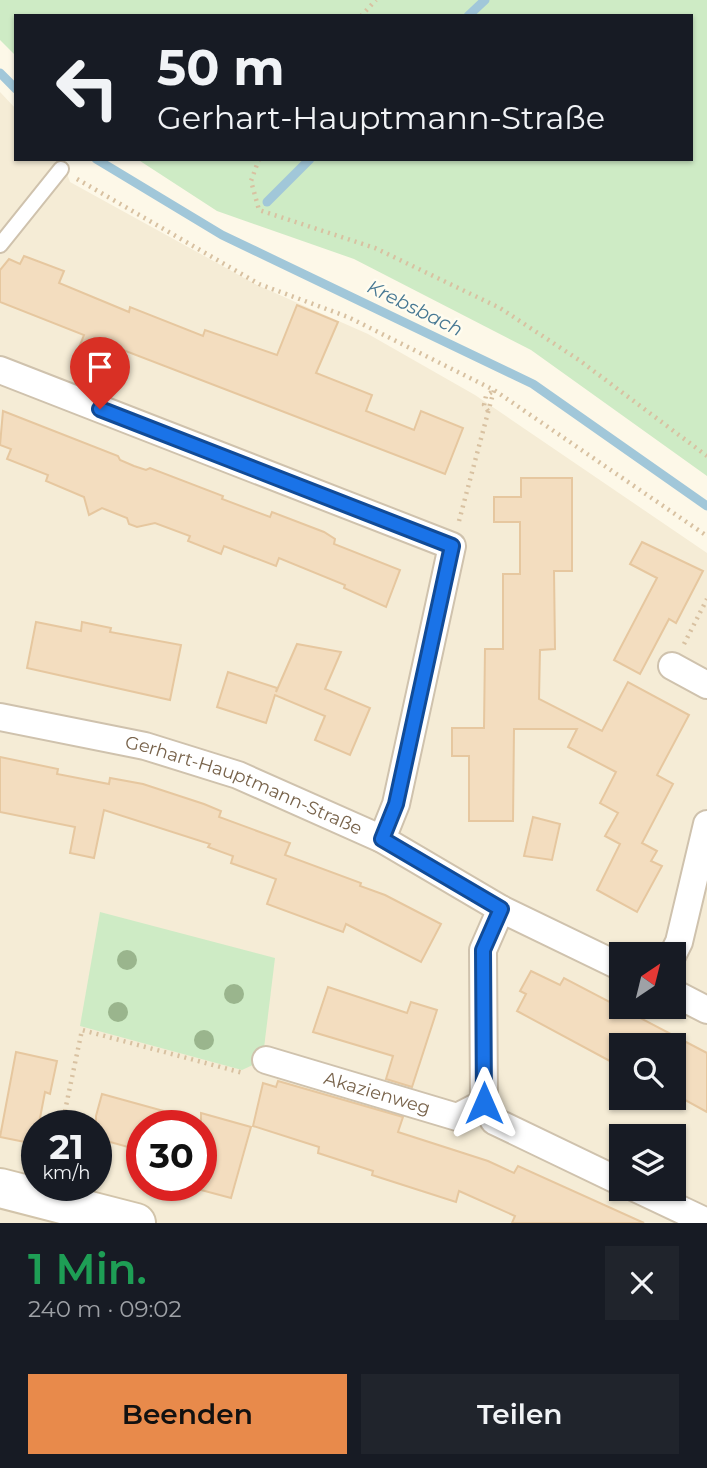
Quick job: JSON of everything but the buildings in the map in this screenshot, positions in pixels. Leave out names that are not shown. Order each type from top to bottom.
[{"type":"main road","points":[[0,1188],[136,1223]]},
{"type":"street","points":[[0,370],[452,546],[396,804],[382,839]]},
{"type":"street","points":[[672,666],[707,685]]},
{"type":"street","name":"Gerhart-Hauptmann-Straße","points":[[0,717],[145,746],[238,775],[382,839],[501,909],[609,961]]},
{"type":"street","points":[[679,942],[707,824]]},
{"type":"street","points":[[501,909],[483,950],[484,1103],[494,1121],[609,1176]]},
{"type":"street","points":[[686,999],[707,1010]]},
{"type":"street","name":"Akazienweg","points":[[266,1060],[457,1117],[484,1103]]},
{"type":"street","points":[[663,1201],[707,1222]]},
{"type":"lane","points":[[0,246],[61,169]]},
{"type":"path","points":[[363,14],[376,0]]},
{"type":"path","points":[[258,161],[251,181],[259,210],[375,248],[500,308],[579,360],[707,456]]},
{"type":"path","points":[[61,169],[258,284],[348,317],[494,390],[707,536]]},
{"type":"path","points":[[452,546],[494,390]]},
{"type":"path","points":[[672,666],[707,599]]},
{"type":"path","points":[[65,1110],[82,1030],[256,1077],[263,1059],[266,1060]]},
{"type":"shaded area","points":[[0,92],[14,107],[14,161],[63,161],[70,182],[257,285],[368,334],[475,395],[707,553],[707,1223],[0,1223]]},
{"type":"green space","points":[[0,0],[707,0],[707,476],[531,350],[354,259],[217,211],[140,161],[693,161],[693,14],[14,14],[14,54],[0,40]]},
{"type":"green space","points":[[100,912],[275,958],[264,1048],[257,1063],[242,1070],[80,1026]]},
{"type":"waterway","points":[[470,14],[485,0]]},
{"type":"waterway","name":"Krebsbach","points":[[0,73],[14,87]]},
{"type":"waterway","name":"Krebsbach","points":[[99,161],[222,235],[533,384],[707,506]]},
{"type":"waterway","points":[[267,202],[308,161]]},
{"type":"route","points":[[100,409],[452,546],[396,804],[382,839],[501,909],[483,950],[484,1103]]}]
